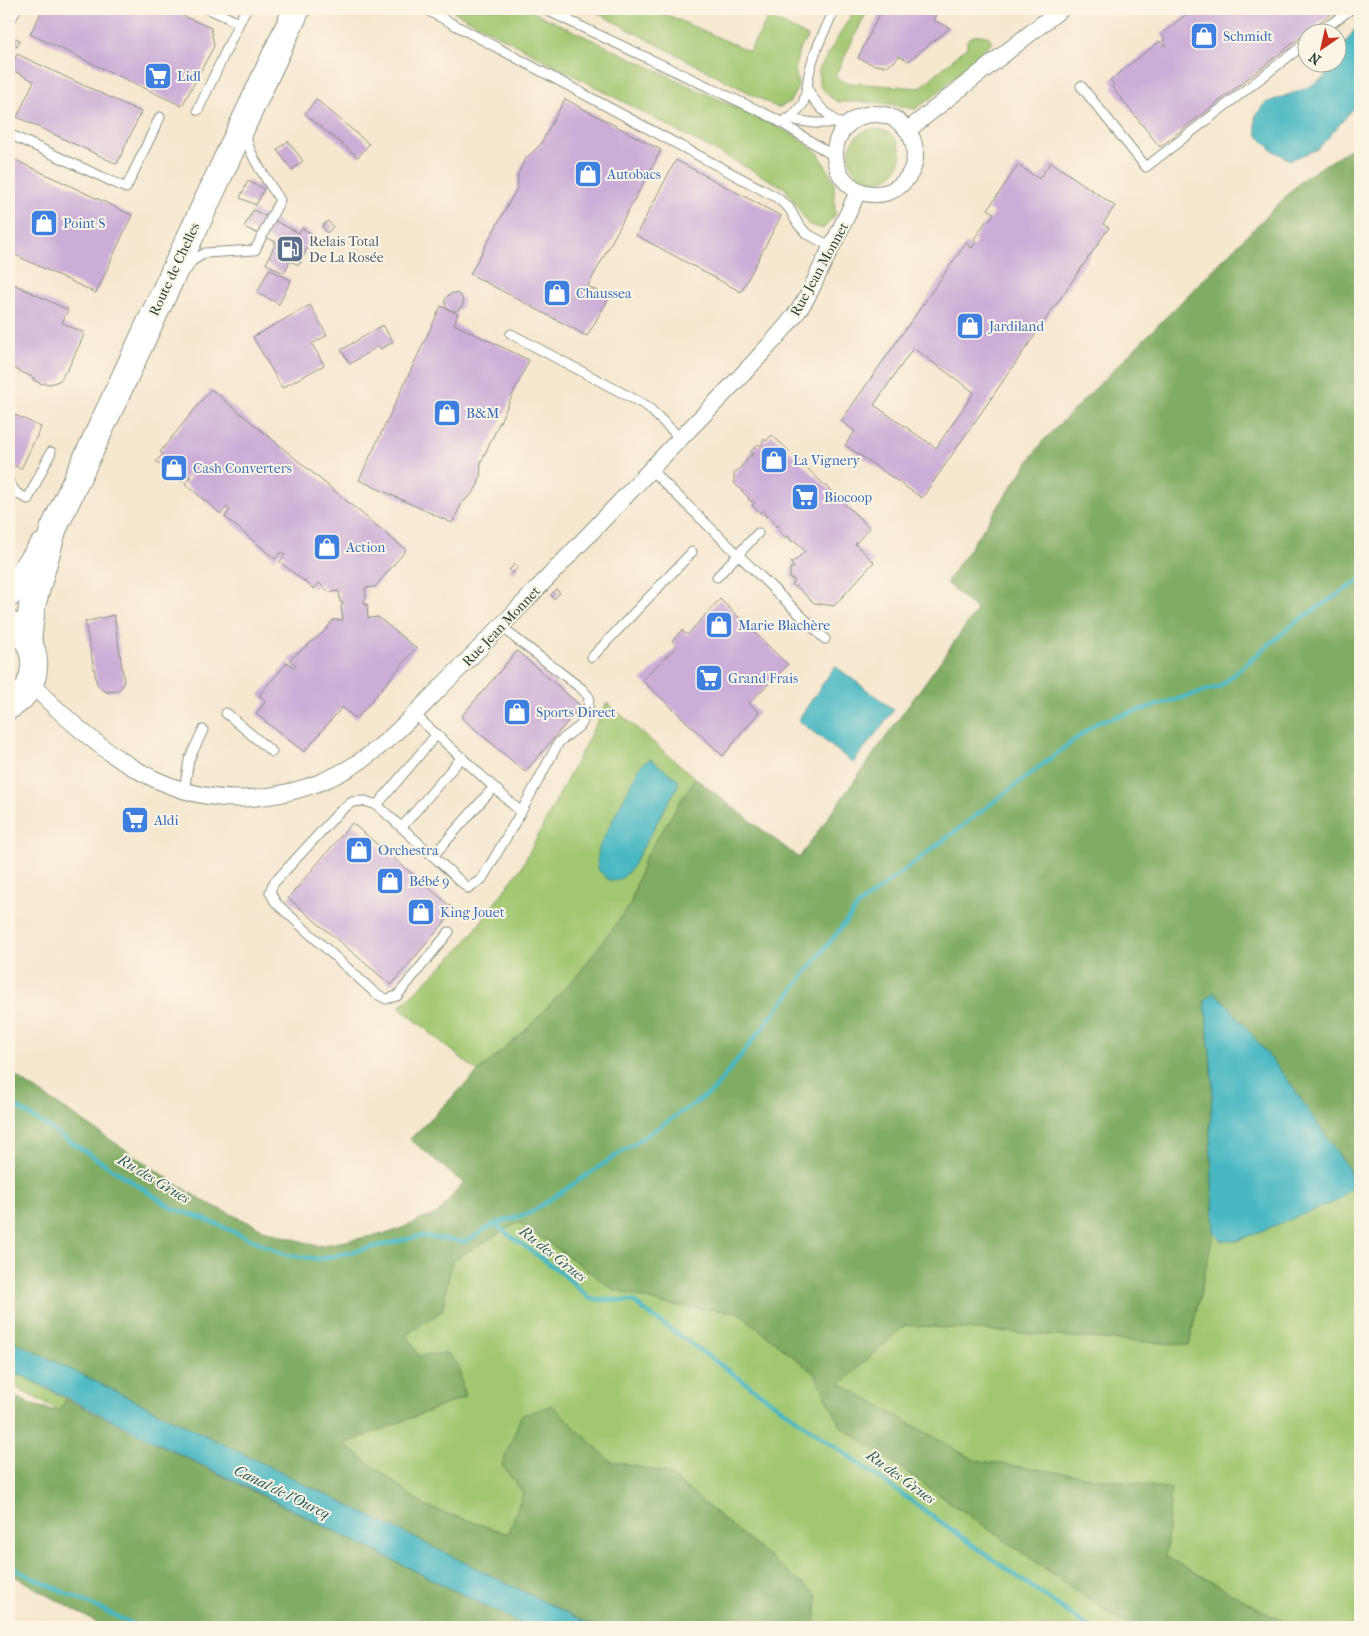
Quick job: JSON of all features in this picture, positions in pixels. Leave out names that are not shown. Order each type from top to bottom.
[{"type":"main road","name":"Route de Chelles","points":[[53,530],[296,9]]},
{"type":"main road","points":[[9,594],[53,530]]},
{"type":"main road","points":[[9,706],[23,696],[31,684],[34,673],[33,650],[18,632],[31,611],[53,530]]},
{"type":"street","points":[[9,16],[12,9]]},
{"type":"street","points":[[908,130],[1061,9]]},
{"type":"street","points":[[887,115],[898,121],[908,130],[914,141],[916,153],[914,165],[902,185],[892,191],[875,194],[858,191],[842,177],[837,167],[835,156],[838,138],[844,123],[861,116],[887,115]]},
{"type":"street","name":"Rue Jean Monnet","points":[[31,684],[106,750],[159,783],[184,792],[218,798],[251,798],[309,786],[335,776],[386,742],[502,626],[650,469],[744,374],[802,306],[831,247],[846,222],[858,191]]},
{"type":"lane","points":[[209,9],[239,23]]},
{"type":"lane","points":[[198,110],[246,9]]},
{"type":"lane","points":[[425,9],[776,197],[789,208],[798,224],[806,233],[831,247]]},
{"type":"lane","points":[[544,9],[774,118],[835,156]]},
{"type":"lane","points":[[567,20],[572,9]]},
{"type":"lane","points":[[789,120],[803,104],[812,62],[835,9]]},
{"type":"lane","points":[[1333,22],[1351,9]]},
{"type":"lane","points":[[1081,86],[1146,167],[1296,51]]},
{"type":"lane","points":[[807,88],[817,105],[844,123]]},
{"type":"lane","points":[[145,331],[192,261],[205,253],[255,250],[280,200],[251,152],[246,137],[255,97]]},
{"type":"lane","points":[[9,134],[126,188],[160,117]]},
{"type":"lane","points":[[774,118],[815,123],[844,123]]},
{"type":"lane","points":[[510,334],[647,406],[680,438]]},
{"type":"lane","points":[[9,482],[16,494],[28,499],[50,452]]},
{"type":"lane","points":[[650,469],[825,639]]},
{"type":"lane","points":[[717,577],[758,533]]},
{"type":"lane","points":[[592,657],[692,552]]},
{"type":"lane","points":[[449,932],[397,996],[386,999],[374,993],[276,903],[270,892],[273,884],[338,812],[352,802],[365,801],[377,805],[468,888],[482,879],[559,742],[581,725],[588,710],[589,697],[582,688],[515,638],[502,626]]},
{"type":"lane","points":[[226,713],[272,752]]},
{"type":"lane","points":[[414,714],[521,812]]},
{"type":"lane","points":[[184,792],[189,760],[203,730]]},
{"type":"lane","points":[[377,805],[437,734]]},
{"type":"lane","points":[[402,828],[462,757]]},
{"type":"lane","points":[[433,856],[494,788]]},
{"type":"green space","points":[[449,9],[527,9],[798,137],[819,154],[834,181],[835,215],[823,229],[808,224],[785,188]]},
{"type":"green space","points":[[590,9],[654,9],[749,51],[769,17],[808,37],[799,50],[795,69],[798,86],[790,102],[778,108]]},
{"type":"green space","points":[[855,9],[868,9],[835,76],[841,81],[920,88],[967,47],[967,40],[970,38],[983,35],[989,37],[992,42],[934,96],[915,109],[876,102],[839,102],[830,97],[819,85],[819,69]]},
{"type":"green space","points":[[870,129],[880,129],[889,133],[897,141],[901,155],[897,169],[889,177],[880,181],[870,181],[861,177],[853,169],[849,160],[849,150],[853,141],[861,133]]},
{"type":"green space","points":[[1360,142],[1360,1181],[1349,1170],[1285,1076],[1228,1005],[1213,992],[1205,1001],[1213,1084],[1210,1127],[1214,1231],[1189,1345],[905,1325],[841,1384],[974,1460],[1171,1489],[1166,1557],[1293,1627],[1129,1627],[841,1426],[815,1374],[738,1312],[662,1304],[613,1289],[518,1222],[452,1261],[442,1311],[407,1334],[418,1356],[446,1353],[458,1364],[465,1397],[344,1444],[425,1506],[508,1534],[523,1493],[502,1465],[521,1416],[552,1405],[610,1461],[667,1473],[817,1596],[815,1627],[596,1627],[9,1339],[9,1072],[201,1200],[267,1231],[318,1246],[389,1233],[438,1213],[463,1183],[410,1139],[478,1072],[528,1028],[580,972],[630,905],[644,860],[695,778],[799,858],[977,610],[946,583],[1042,442],[1303,179]]},
{"type":"green space","points":[[607,703],[695,778],[644,860],[630,905],[580,972],[528,1028],[478,1072],[399,1007],[462,947],[521,868]]},
{"type":"green space","points":[[1349,1170],[1360,1181],[1360,1619],[1352,1627],[1293,1627],[1166,1557],[1171,1489],[974,1460],[840,1384],[905,1325],[1189,1345],[1214,1231],[1221,1241],[1352,1186]]},
{"type":"green space","points":[[518,1222],[561,1251],[662,1304],[738,1312],[815,1374],[841,1426],[1129,1627],[815,1627],[817,1596],[667,1473],[610,1461],[552,1405],[508,1534],[425,1506],[344,1444],[465,1397],[446,1353],[418,1356],[407,1334],[442,1311],[452,1261]]},
{"type":"green space","points":[[9,1369],[66,1399],[60,1411],[9,1384]]},
{"type":"green space","points":[[9,1394],[35,1406],[59,1411],[66,1399],[528,1627],[104,1627],[9,1573]]},
{"type":"water","points":[[1360,24],[1360,101],[1318,149],[1290,160],[1272,150],[1257,135],[1255,117],[1265,103],[1307,88],[1324,78],[1328,72],[1346,72],[1346,42]]},
{"type":"water","points":[[835,666],[894,710],[853,763],[798,720]]},
{"type":"water","points":[[651,759],[678,780],[678,785],[628,873],[617,880],[610,881],[599,871],[597,863],[599,847],[639,768],[643,763]]},
{"type":"water","points":[[1213,992],[1228,1005],[1285,1076],[1349,1170],[1352,1186],[1337,1201],[1236,1241],[1221,1241],[1214,1231],[1210,1127],[1213,1084],[1205,1001]]},
{"type":"water","name":"Canal de l'Ourcq","points":[[9,1339],[596,1627],[528,1627],[9,1369]]},
{"type":"building","name":"Lidl","points":[[43,9],[167,9],[211,28],[214,46],[182,106],[30,34]]},
{"type":"building","points":[[882,9],[938,9],[933,20],[950,28],[909,61],[899,56],[894,62],[886,66],[874,65],[858,58]]},
{"type":"building","points":[[1193,9],[1337,9],[1320,22],[1296,22],[1296,41],[1160,147],[1112,87],[1114,85],[1110,80],[1160,41],[1164,46],[1166,45],[1163,41],[1165,39],[1161,34]]},
{"type":"building","points":[[15,38],[20,40],[17,47],[12,44]]},
{"type":"building","points":[[17,54],[141,112],[117,164],[17,117],[34,81],[10,69]]},
{"type":"building","points":[[316,99],[369,144],[358,157],[305,114]]},
{"type":"building","points":[[565,99],[661,150],[588,286],[609,298],[587,336],[470,274],[517,188],[518,174],[525,159],[540,145]]},
{"type":"building","points":[[288,141],[303,161],[292,170],[277,150]]},
{"type":"building","points":[[9,157],[132,215],[96,293],[9,252]]},
{"type":"building","points":[[676,160],[781,216],[741,292],[636,235]]},
{"type":"building","points":[[1051,162],[1115,206],[1103,224],[1109,228],[922,498],[845,445],[855,431],[841,421],[966,243],[972,248],[976,242],[974,239],[994,213],[988,209],[1018,165],[1039,179]],"holes":[[[913,348],[974,392],[936,448],[874,405]]]},
{"type":"building","points":[[248,181],[264,189],[256,205],[240,198]]},
{"type":"building","points":[[253,210],[299,233],[302,228],[312,234],[310,237],[312,238],[299,265],[290,261],[284,273],[266,264],[276,242],[244,227]]},
{"type":"building","points":[[328,221],[333,227],[327,233],[322,226]]},
{"type":"building","points":[[269,269],[291,280],[279,304],[257,293]]},
{"type":"building","points":[[9,282],[68,310],[62,323],[85,333],[61,380],[50,384],[43,384],[9,366]]},
{"type":"building","points":[[454,293],[460,296],[463,302],[460,308],[454,311],[448,308],[445,302],[448,296]]},
{"type":"building","points":[[310,305],[327,335],[312,344],[324,365],[282,388],[253,337]]},
{"type":"building","points":[[441,306],[458,314],[454,324],[529,360],[481,462],[478,485],[462,503],[452,523],[359,480]]},
{"type":"building","points":[[383,325],[393,342],[381,349],[378,346],[350,364],[341,350]]},
{"type":"building","points":[[211,389],[406,550],[375,587],[365,588],[366,598],[364,601],[365,605],[367,604],[368,618],[378,617],[416,648],[356,719],[342,707],[304,752],[256,714],[266,701],[259,695],[288,662],[294,668],[296,665],[289,660],[324,632],[333,620],[343,620],[341,607],[343,603],[340,602],[339,591],[329,592],[319,583],[314,589],[280,562],[285,555],[281,552],[275,559],[225,517],[230,510],[227,507],[221,514],[185,484],[191,477],[188,475],[182,482],[156,461],[163,454],[160,452]]},
{"type":"building","points":[[9,412],[41,427],[21,469],[9,463],[11,457],[9,456]]},
{"type":"building","points":[[772,435],[870,528],[855,544],[874,562],[834,606],[814,603],[796,586],[792,585],[794,579],[790,579],[790,568],[794,568],[791,563],[805,551],[794,540],[792,542],[788,535],[786,538],[778,530],[780,528],[778,525],[777,527],[768,515],[766,517],[763,510],[760,513],[752,505],[755,503],[752,500],[751,502],[734,483],[734,474],[748,459],[749,455],[751,457],[753,454],[750,452],[758,444],[761,446],[764,439],[766,441]]},
{"type":"building","points":[[515,564],[518,567],[513,573],[509,570]]},
{"type":"building","points":[[556,589],[560,593],[554,599],[551,595]]},
{"type":"building","name":"Grand Frais","points":[[720,599],[788,665],[749,703],[759,712],[723,756],[642,680],[677,646],[672,641],[682,630],[687,635]]},
{"type":"building","points":[[114,615],[124,681],[122,687],[117,691],[107,692],[97,684],[85,622]]},
{"type":"building","points":[[517,651],[581,706],[525,772],[461,717]]},
{"type":"building","points":[[352,823],[455,910],[391,985],[288,898]]},
{"type":"waterway","points":[[9,1102],[174,1209],[205,1219],[286,1255],[320,1259],[421,1236],[465,1242],[494,1224],[530,1213],[713,1091],[859,905],[1098,722],[1219,687],[1297,621],[1360,580]]},
{"type":"waterway","name":"Ru des Grues","points":[[494,1224],[563,1274],[590,1299],[633,1301],[1088,1627]]},
{"type":"waterway","points":[[9,1564],[20,1572],[140,1627]]},
{"type":"place","name":"Schmidt","points":[[1204,36]]},
{"type":"place","name":"Lidl","points":[[158,76]]},
{"type":"place","name":"Autobacs","points":[[588,174]]},
{"type":"place","name":"Point S","points":[[44,223]]},
{"type":"place","name":"Relais Total De La Rosée","points":[[290,249]]},
{"type":"place","name":"Chaussea","points":[[557,293]]},
{"type":"place","name":"Jardiland","points":[[970,326]]},
{"type":"place","name":"B&M","points":[[447,413]]},
{"type":"place","name":"La Vignery","points":[[774,460]]},
{"type":"place","name":"Cash Converters","points":[[174,468]]},
{"type":"place","name":"Biocoop","points":[[805,497]]},
{"type":"place","name":"Action","points":[[327,547]]},
{"type":"place","name":"Marie Blachère","points":[[719,625]]},
{"type":"place","name":"Grand Frais","points":[[709,678]]},
{"type":"place","name":"Sports Direct","points":[[517,712]]},
{"type":"place","name":"Aldi","points":[[135,820]]},
{"type":"place","name":"Orchestra","points":[[359,850]]},
{"type":"place","name":"Bébé 9","points":[[390,881]]},
{"type":"place","name":"King Jouet","points":[[421,912]]}]
